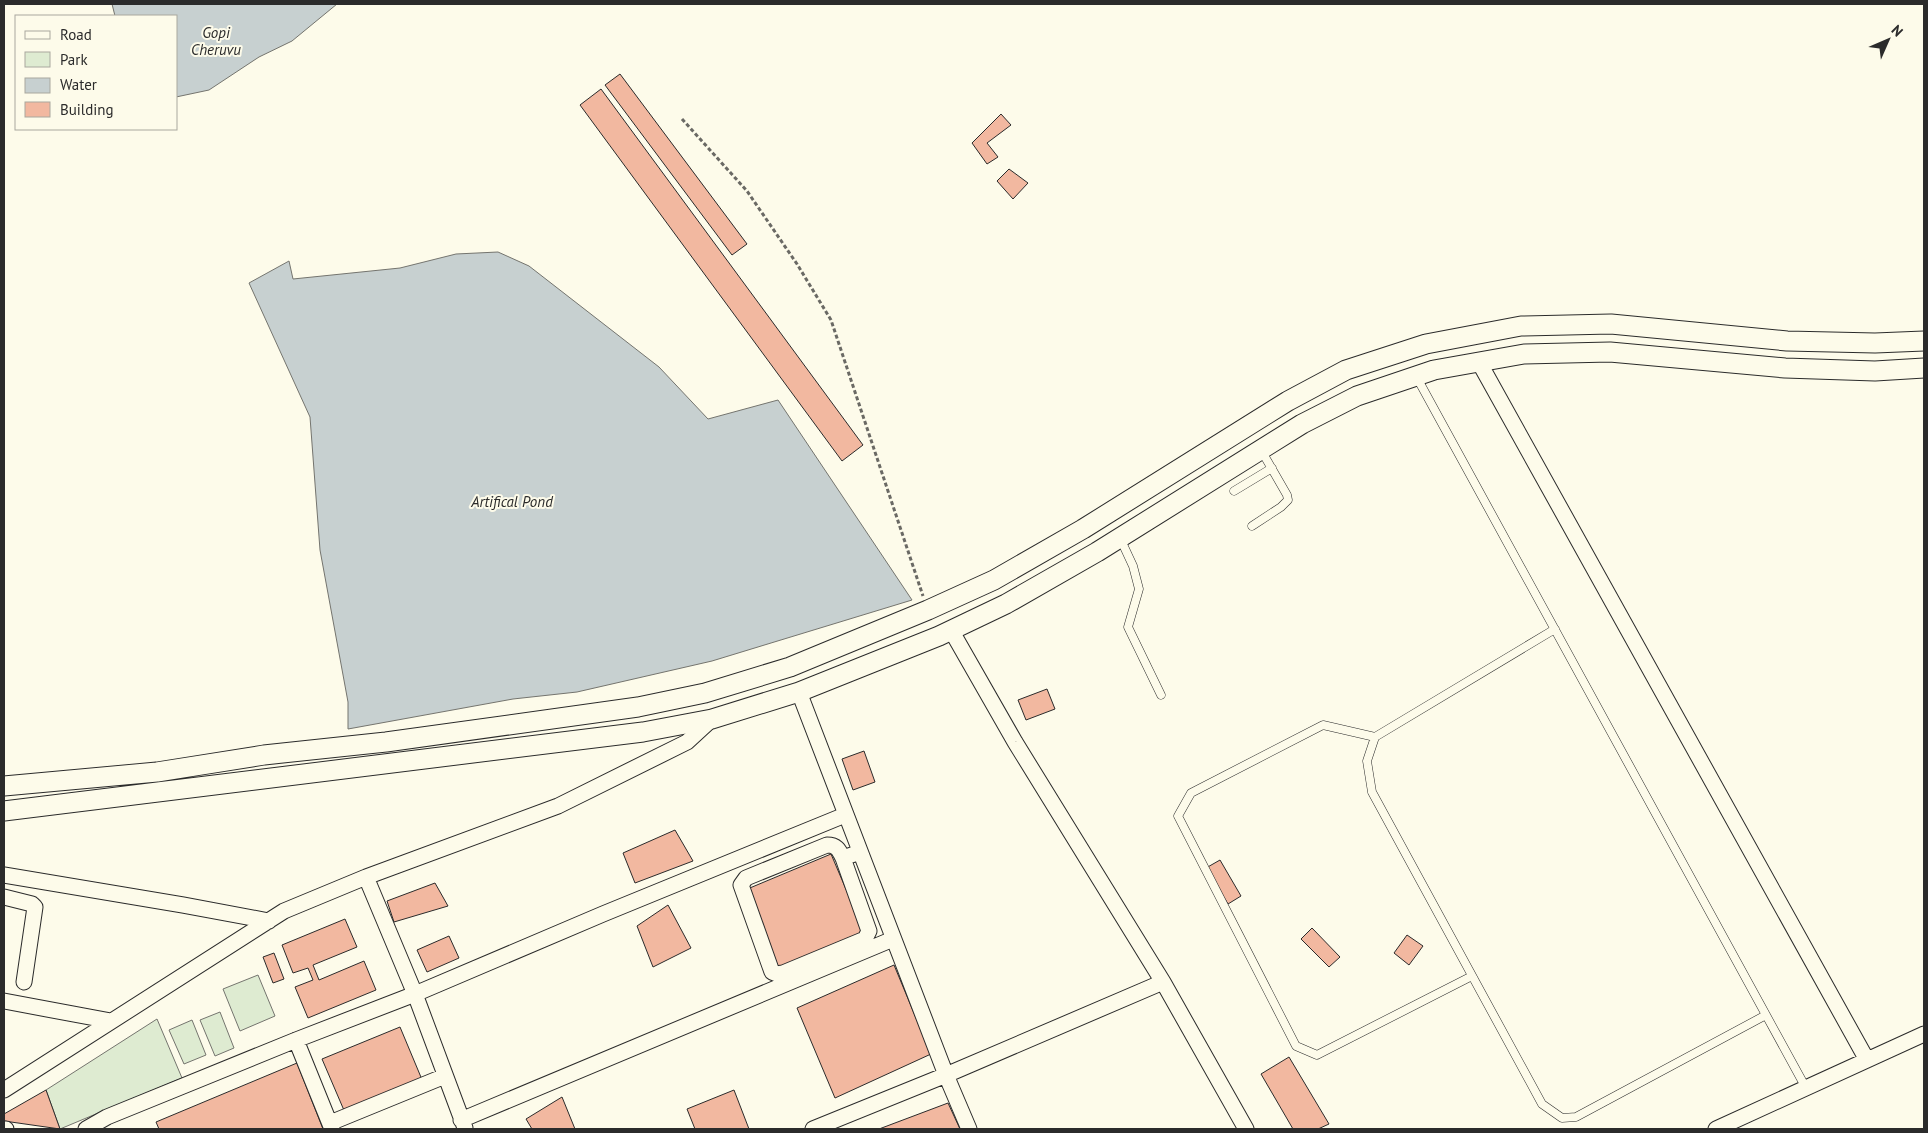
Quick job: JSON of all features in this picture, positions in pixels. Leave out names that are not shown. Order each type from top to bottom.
[{"type":"street","points":[[4,786],[157,772],[264,755],[386,742],[638,707],[705,693],[790,667],[928,610],[994,580],[1082,529],[1288,401],[1346,370],[1426,344],[1521,326],[1602,324],[1787,341],[1875,343],[1924,341]]},
{"type":"street","points":[[1404,351],[1416,376]]},
{"type":"street","points":[[4,811],[567,743],[643,732],[712,719],[799,692],[951,630],[1006,604],[1120,538],[1302,424],[1357,396],[1434,370],[1524,354],[1610,352],[1786,368],[1875,371],[1924,368]]},
{"type":"street","points":[[1478,362],[1867,1060]]},
{"type":"street","points":[[951,630],[1015,742],[1163,982],[1246,1129]]},
{"type":"street","points":[[799,692],[946,1075],[969,1129]]},
{"type":"street","points":[[705,693],[712,719]]},
{"type":"street","points":[[4,1090],[284,912],[366,877],[558,806],[687,742],[712,719]]},
{"type":"street","points":[[86,1129],[107,1117],[415,994],[603,914],[845,815]]},
{"type":"street","points":[[827,845],[833,845],[838,849],[843,858],[869,931],[865,939],[783,973],[777,974],[772,972],[740,885],[742,881],[827,845]]},
{"type":"street","points":[[843,858],[860,852]]},
{"type":"street","points":[[35,907],[32,904],[7,898],[9,876],[269,921]]},
{"type":"street","points":[[366,877],[415,994],[463,1124],[894,939]]},
{"type":"street","points":[[24,982],[40,881]]},
{"type":"street","points":[[862,911],[880,904]]},
{"type":"street","points":[[813,1129],[946,1075],[1163,982]]},
{"type":"street","points":[[4,1001],[111,1021]]},
{"type":"street","points":[[1716,1129],[1924,1034]]},
{"type":"street","points":[[296,1040],[331,1126],[445,1076]]},
{"type":"lane","points":[[1416,376],[1806,1088]]},
{"type":"lane","points":[[1252,526],[1281,507],[1288,500],[1261,450]]},
{"type":"lane","points":[[1234,491],[1272,468]]},
{"type":"lane","points":[[1120,538],[1134,566],[1140,589],[1128,627],[1161,695]]},
{"type":"lane","points":[[1555,629],[1375,737],[1367,761],[1372,792],[1472,976],[1542,1104],[1562,1118],[1576,1117],[1766,1015]]},
{"type":"lane","points":[[1375,737],[1323,725],[1191,793],[1178,816],[1296,1046],[1317,1055],[1472,976]]},
{"type":"path","points":[[682,119],[747,192],[797,264],[831,320],[928,610]]},
{"type":"green space","points":[[258,975],[275,1016],[240,1031],[223,989]]},
{"type":"green space","points":[[220,1012],[234,1048],[215,1056],[200,1020]]},
{"type":"green space","points":[[157,1019],[182,1078],[60,1129],[46,1090]]},
{"type":"green space","points":[[192,1020],[206,1055],[184,1064],[169,1030]]},
{"type":"water","name":"Gopi Cheruvu","points":[[112,4],[337,4],[292,41],[259,57],[209,90],[178,97],[178,15],[115,15]]},
{"type":"water","name":"Artifical Pond","points":[[498,252],[529,266],[659,367],[708,419],[778,400],[912,600],[712,661],[577,692],[513,699],[348,729],[348,702],[320,550],[310,417],[249,283],[289,261],[293,279],[400,268],[456,254]]},
{"type":"building","points":[[620,74],[747,244],[732,255],[605,85]]},
{"type":"building","points":[[601,89],[863,445],[842,461],[580,105]]},
{"type":"building","points":[[1001,114],[1011,125],[987,143],[998,157],[987,164],[972,143]]},
{"type":"building","points":[[1009,169],[1028,183],[1013,199],[997,181]]},
{"type":"building","points":[[1047,689],[1055,709],[1026,720],[1018,700]]},
{"type":"building","points":[[864,751],[875,782],[853,790],[842,759]]},
{"type":"building","points":[[675,830],[693,861],[635,883],[623,853]]},
{"type":"building","points":[[831,854],[865,934],[779,970],[745,890]]},
{"type":"building","points":[[1220,860],[1241,896],[1228,904],[1206,868]]},
{"type":"building","points":[[435,883],[448,906],[394,922],[387,901]]},
{"type":"building","points":[[668,905],[691,948],[653,967],[637,926]]},
{"type":"building","points":[[345,919],[357,947],[313,965],[319,980],[364,961],[376,990],[308,1018],[295,987],[313,980],[308,968],[293,973],[282,945]]},
{"type":"building","points":[[1312,928],[1340,957],[1329,967],[1301,939]]},
{"type":"building","points":[[1407,935],[1423,946],[1409,965],[1394,953]]},
{"type":"building","points":[[449,936],[459,958],[427,972],[417,950]]},
{"type":"building","points":[[274,953],[284,979],[273,983],[263,957]]},
{"type":"building","points":[[894,965],[931,1054],[835,1098],[797,1008]]},
{"type":"building","points":[[400,1027],[423,1082],[346,1115],[322,1059]]},
{"type":"building","points":[[1289,1057],[1329,1124],[1318,1129],[1293,1129],[1261,1074]]},
{"type":"building","points":[[297,1063],[323,1129],[159,1129],[156,1122]]},
{"type":"building","points":[[46,1090],[60,1129],[4,1121],[4,1114]]},
{"type":"building","points":[[734,1090],[749,1129],[695,1129],[687,1109]]},
{"type":"building","points":[[562,1097],[575,1129],[532,1129],[526,1119]]},
{"type":"building","points":[[948,1103],[960,1129],[879,1129]]}]
